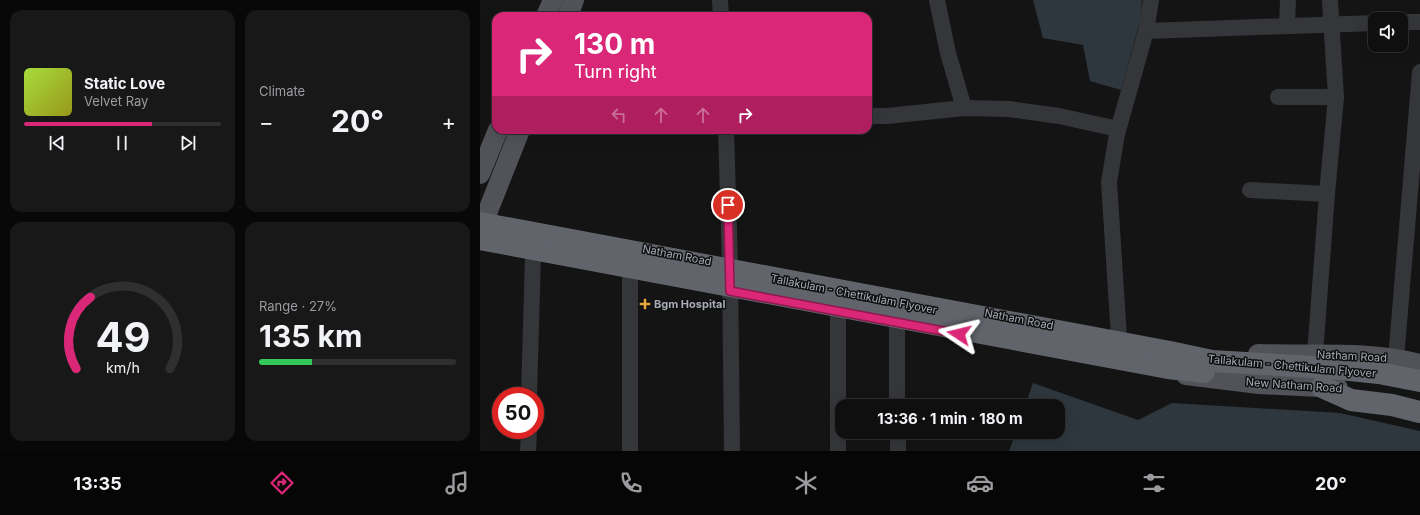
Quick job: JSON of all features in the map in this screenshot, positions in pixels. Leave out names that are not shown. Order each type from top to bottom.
[{"type":"highway","name":"Tallakulam - Chettikulam Flyover","points":[[481,222],[1212,361],[1331,368],[1379,373],[1420,381]]},
{"type":"highway","name":"Tallakulam - Chettikulam Flyover","points":[[480,239],[1168,368],[1244,376],[1347,380],[1420,392]]},
{"type":"highway","points":[[1322,387],[1351,400],[1392,405],[1420,412]]},
{"type":"main road","points":[[548,12],[553,0]]},
{"type":"main road","points":[[570,12],[574,0]]},
{"type":"main road","points":[[480,174],[496,134]]},
{"type":"main road","points":[[481,222],[518,134]]},
{"type":"main road","name":"Natham Road","points":[[481,222],[730,265],[1172,348],[1236,354],[1352,355],[1396,359],[1420,364]]},
{"type":"main road","points":[[480,244],[1121,364]]},
{"type":"main road","name":"New Natham Road","points":[[1121,364],[1259,384],[1339,388],[1391,394],[1420,403]]},
{"type":"street","points":[[720,0],[721,12]]},
{"type":"street","points":[[937,0],[948,53],[964,108]]},
{"type":"street","points":[[1121,364],[1109,182],[1118,129],[1146,31],[1150,0]]},
{"type":"street","points":[[1287,25],[1288,0]]},
{"type":"street","points":[[1315,354],[1336,97],[1330,0]]},
{"type":"street","points":[[1408,22],[1420,22]]},
{"type":"street","points":[[1146,31],[1368,23]]},
{"type":"street","points":[[1396,359],[1420,72]]},
{"type":"street","points":[[1278,97],[1336,97]]},
{"type":"street","points":[[872,116],[887,116],[964,108],[1009,109],[1058,116],[1118,129]]},
{"type":"street","points":[[726,134],[730,265],[732,451]]},
{"type":"street","points":[[1250,190],[1327,194]]},
{"type":"street","points":[[529,387],[533,255]]},
{"type":"street","points":[[630,273],[630,451]]},
{"type":"street","points":[[838,312],[838,451]]},
{"type":"street","points":[[897,323],[897,399]]},
{"type":"street","points":[[528,451],[529,439]]},
{"type":"street","points":[[898,439],[898,451]]},
{"type":"shaded area","points":[[1033,0],[1142,0],[1140,21],[1121,90],[1090,81],[1083,45],[1043,38]]},
{"type":"shaded area","points":[[1033,383],[1138,420],[1172,403],[1340,413],[1420,431],[1420,451],[1009,451],[1013,439],[1065,439],[1065,399],[1027,399]]},
{"type":"place","name":"Bgm Hospital","points":[[645,304]]},
{"type":"route","points":[[728,205],[730,291],[959,334]]}]
